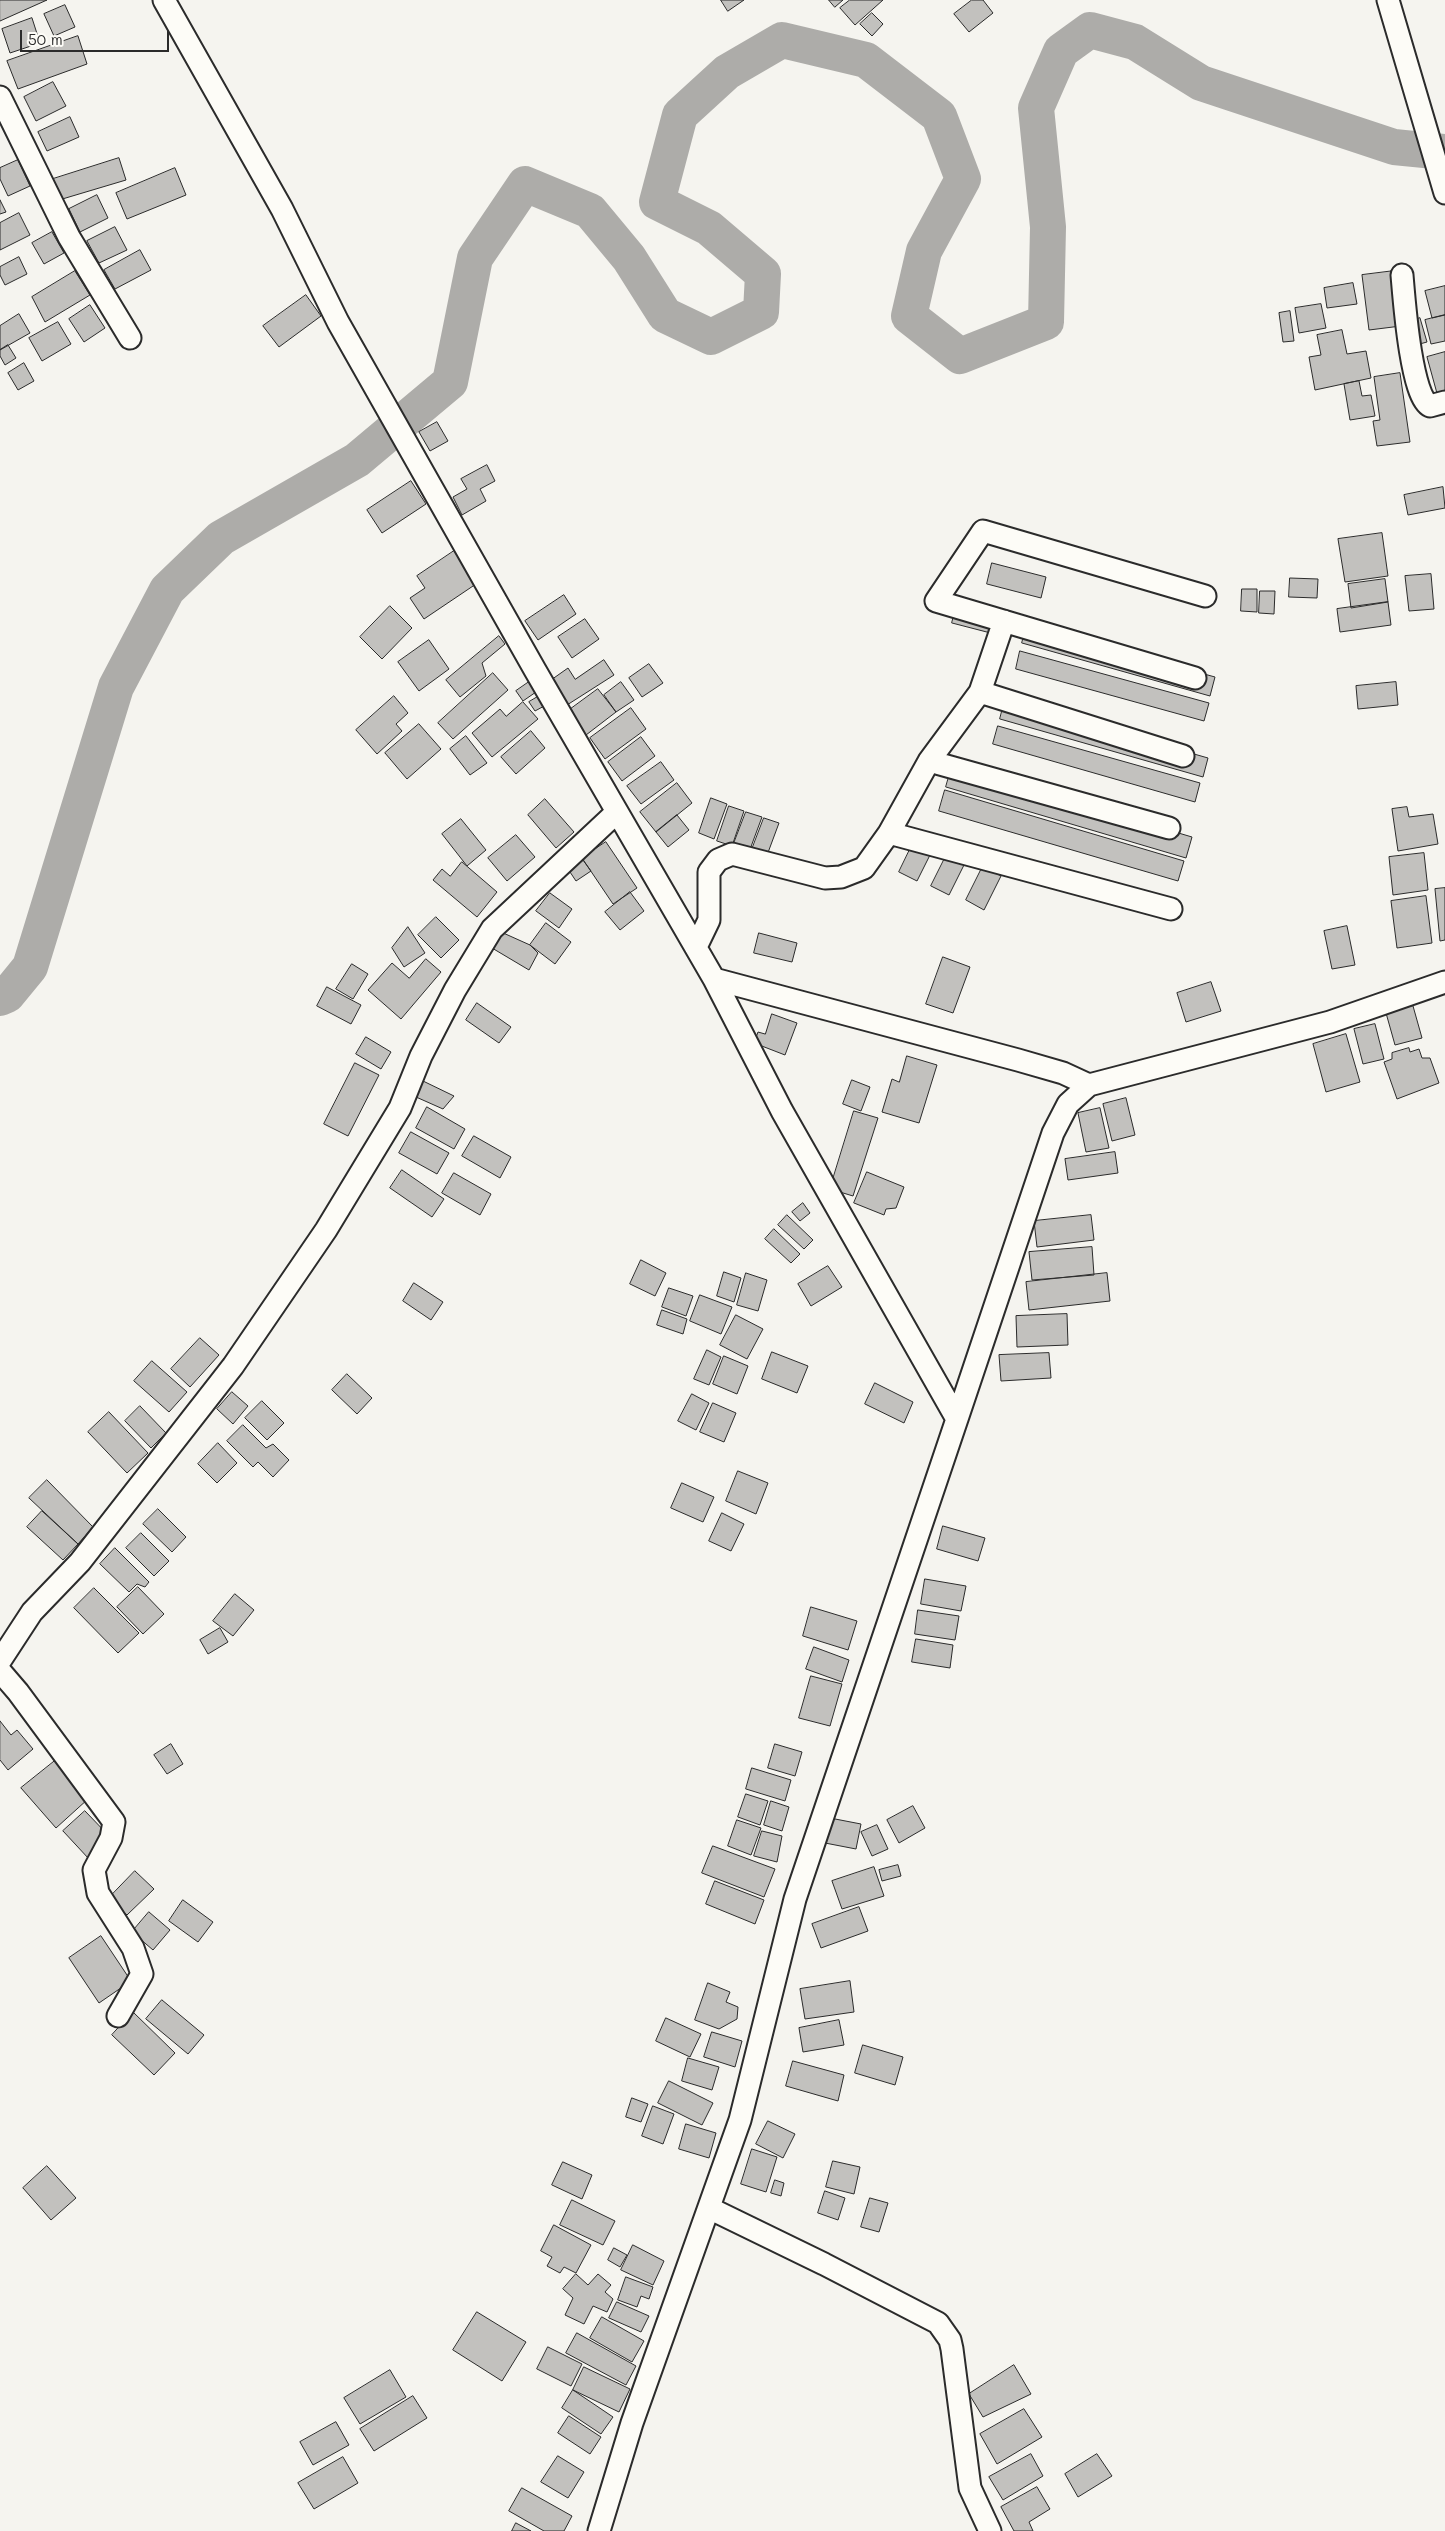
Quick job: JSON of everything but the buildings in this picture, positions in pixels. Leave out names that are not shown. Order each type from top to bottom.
[{"type":"street","points":[[164,0],[227,116],[260,169],[338,322],[616,812],[696,947],[787,1120],[957,1419]]},
{"type":"street","points":[[1388,0],[1442,184]]},
{"type":"street","points":[[0,98],[69,237],[130,338]]},
{"type":"street","points":[[1402,275],[1408,343],[1422,400],[1430,406],[1445,402]]},
{"type":"street","points":[[1195,678],[936,601],[983,531],[1205,596]]},
{"type":"street","points":[[696,947],[709,920],[709,872],[724,857],[732,854],[825,878],[841,877],[864,868],[889,833],[929,761],[980,692],[1004,621]]},
{"type":"street","points":[[980,692],[1183,756]]},
{"type":"street","points":[[929,761],[1169,828]]},
{"type":"street","points":[[0,1661],[32,1612],[80,1562],[233,1366],[326,1230],[400,1108],[421,1056],[455,990],[492,929],[616,812]]},
{"type":"street","points":[[889,833],[1171,909]]},
{"type":"street","points":[[714,979],[1018,1060],[1062,1073],[1089,1085]]},
{"type":"street","points":[[599,2531],[632,2423],[740,2120],[794,1899],[1053,1133],[1068,1104],[1089,1085],[1330,1022],[1445,982]]},
{"type":"street","points":[[0,1671],[29,1706],[114,1822],[111,1838],[94,1870],[98,1893],[133,1948],[142,1974],[118,2016]]},
{"type":"street","points":[[709,2208],[824,2264],[938,2323],[950,2340],[952,2350],[970,2488],[990,2531]]},
{"type":"waterway","points":[[0,998],[7,995],[30,967],[116,687],[167,590],[221,538],[357,460],[450,382],[475,258],[525,184],[590,211],[629,258],[665,315],[711,337],[761,312],[763,274],[709,228],[657,202],[680,115],[727,72],[782,40],[866,60],[939,116],[963,179],[924,251],[909,316],[960,356],[1046,322],[1048,227],[1036,108],[1061,51],[1090,30],[1135,42],[1201,83],[1394,147],[1445,152]]}]
